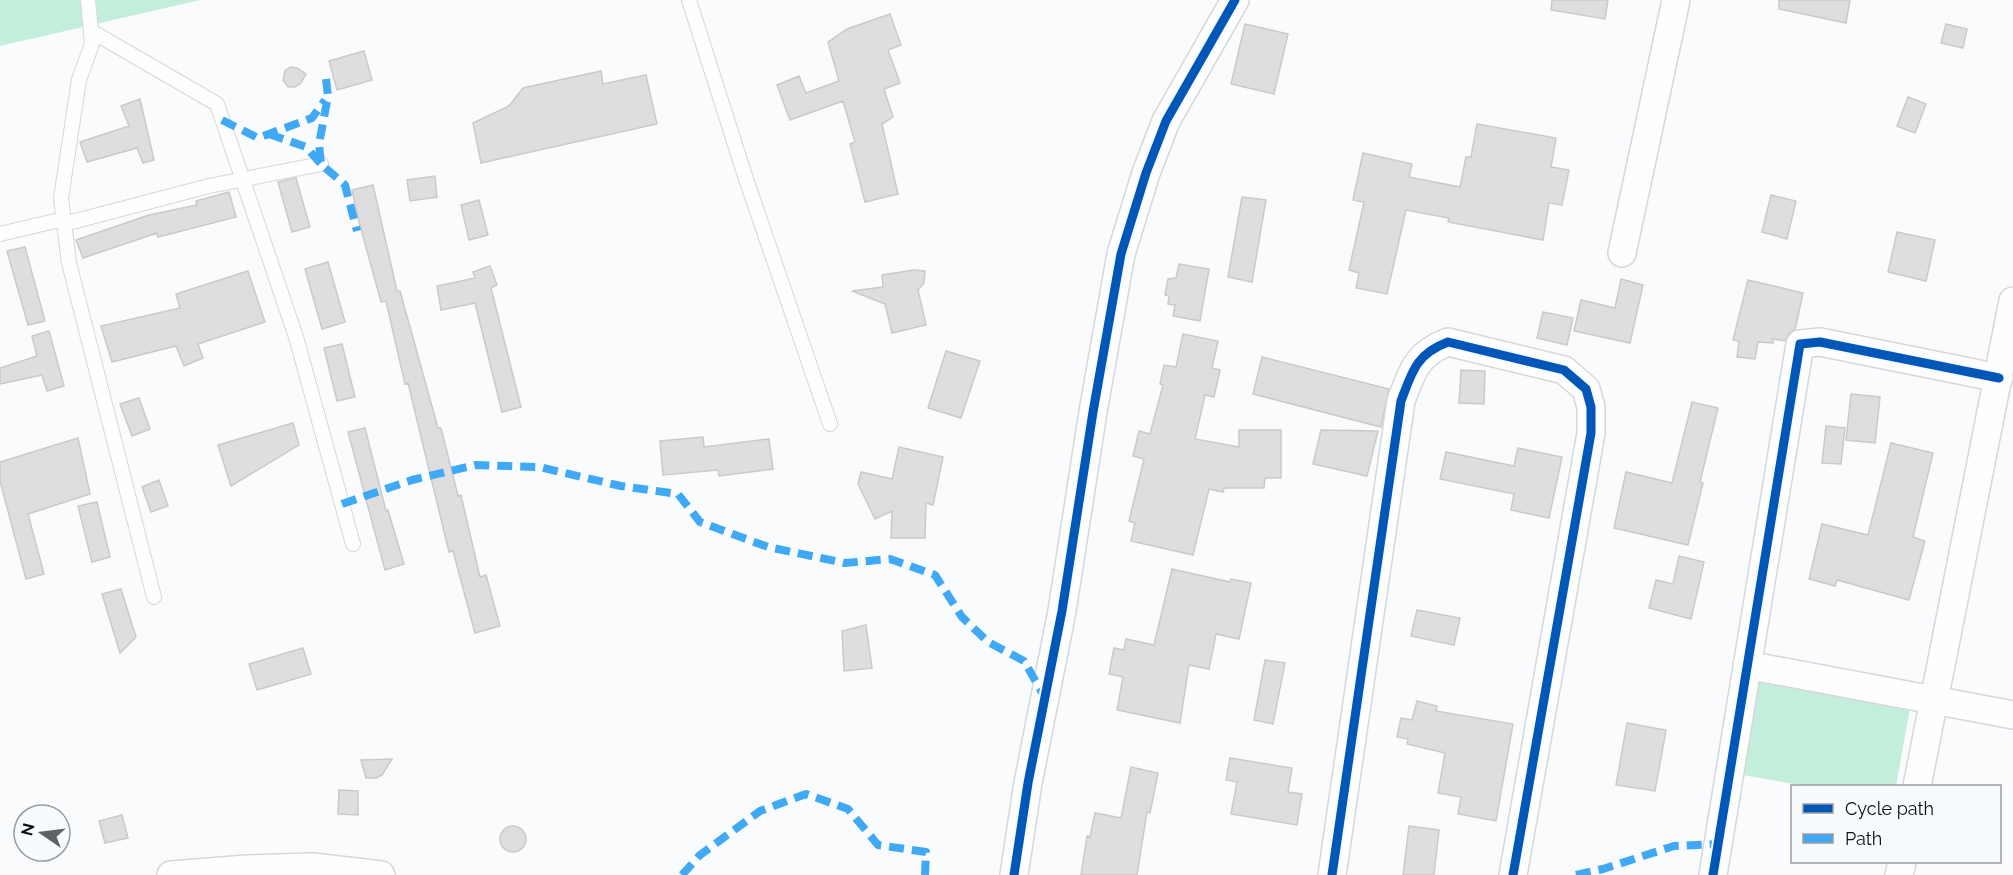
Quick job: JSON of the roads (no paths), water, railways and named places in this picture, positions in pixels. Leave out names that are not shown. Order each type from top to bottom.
[{"type":"street","points":[[1014,875],[1028,783],[1062,611],[1120,255],[1146,172],[1166,121],[1235,0]]},
{"type":"street","points":[[1623,254],[1676,0]]},
{"type":"street","points":[[1917,785],[2013,301]]},
{"type":"street","points":[[1332,875],[1401,401],[1413,368],[1434,347],[1448,342],[1564,370],[1586,388],[1591,407],[1591,433],[1513,875]]},
{"type":"street","points":[[1713,875],[1800,344],[1820,342],[1999,378]]},
{"type":"street","points":[[1747,665],[2013,715]]},
{"type":"street","points":[[171,875],[313,867],[381,875]]},
{"type":"lane","points":[[88,0],[92,44],[79,80],[62,198],[64,222],[69,262],[154,597]]},
{"type":"lane","points":[[689,0],[742,168],[830,424]]},
{"type":"lane","points":[[91,31],[217,104],[296,337],[353,544]]},
{"type":"lane","points":[[0,234],[64,222],[200,189],[321,164]]}]
